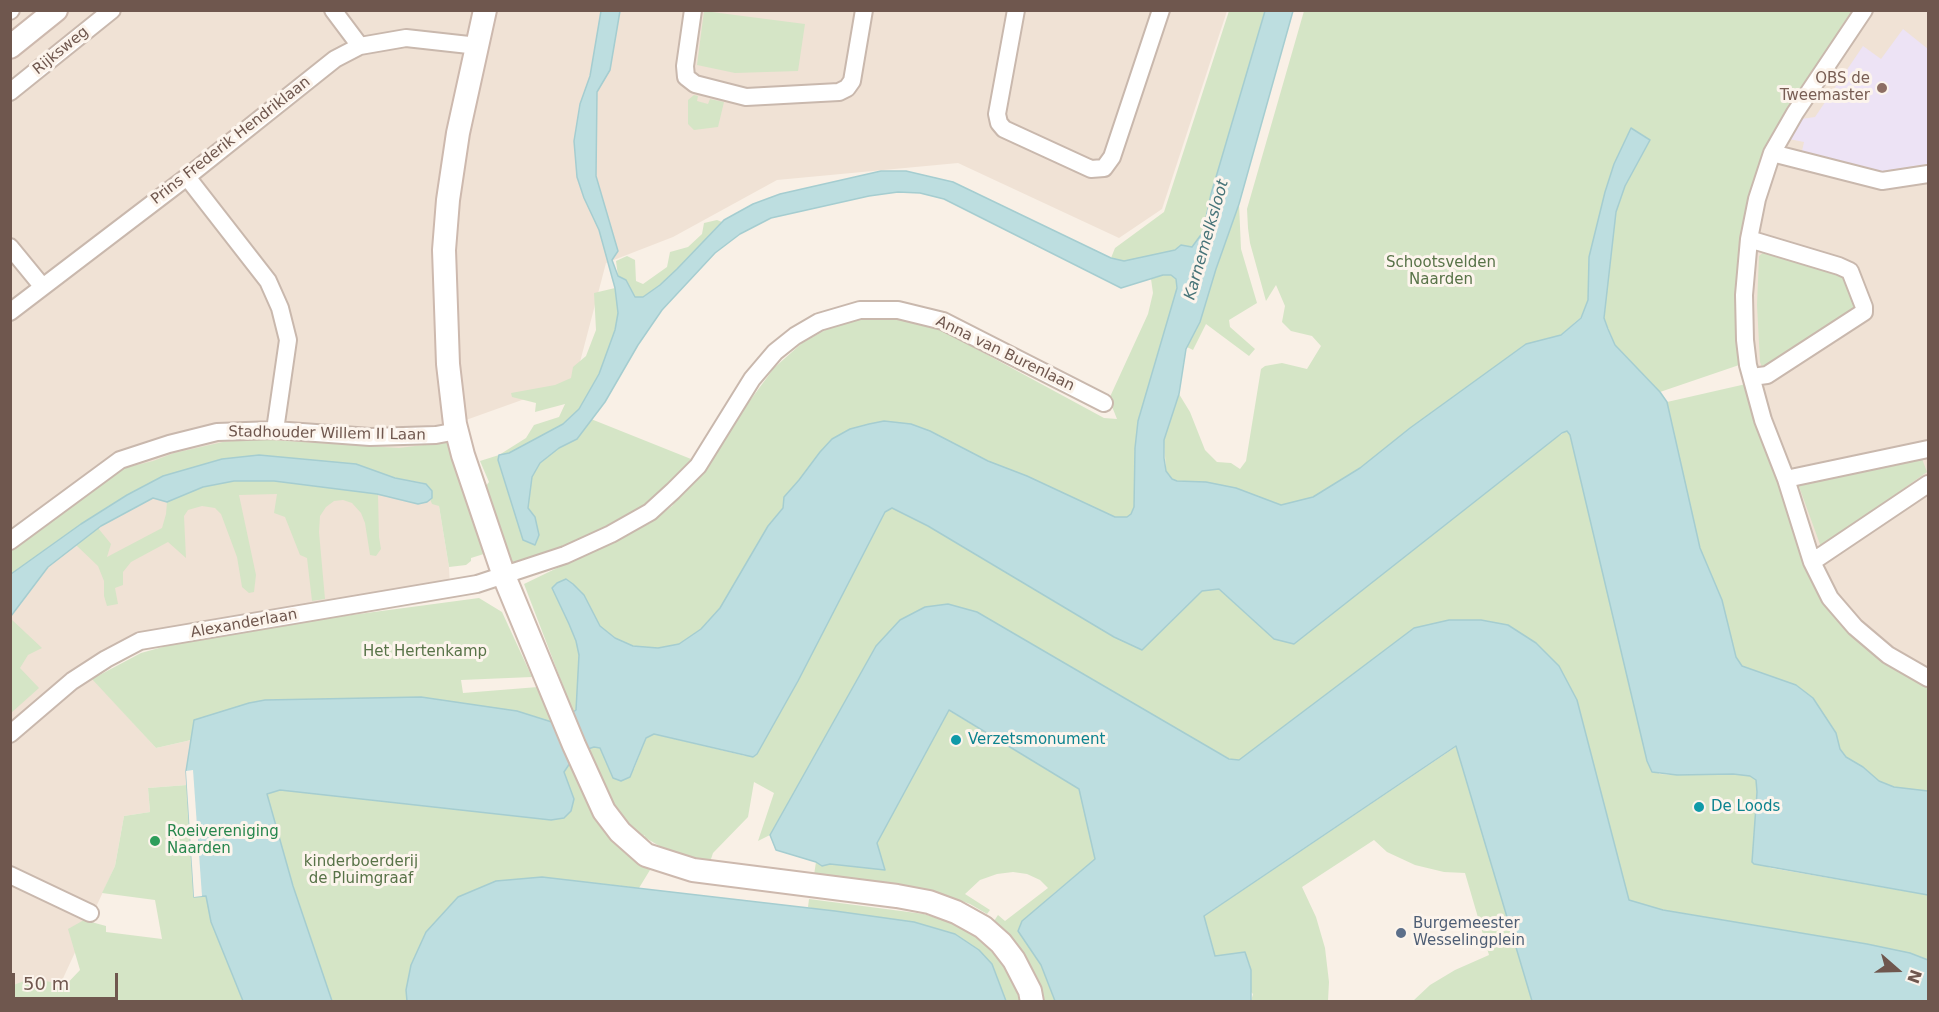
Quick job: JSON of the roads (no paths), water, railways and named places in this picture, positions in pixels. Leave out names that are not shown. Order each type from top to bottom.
[{"type":"street","points":[[10,47],[56,10]]},
{"type":"street","name":"Rijksweg","points":[[10,92],[112,10]]},
{"type":"street","points":[[333,10],[360,46]]},
{"type":"street","points":[[485,10],[458,133],[448,200],[444,250],[448,364],[457,431],[504,576],[604,811],[620,832],[646,855],[693,870],[897,896],[929,902],[956,912],[983,927],[1000,943],[1014,960],[1030,991],[1032,1002]]},
{"type":"street","points":[[693,10],[685,66],[686,77],[695,84],[746,97],[839,92],[847,88],[852,81],[864,10]]},
{"type":"street","points":[[1016,10],[997,114],[999,123],[1004,129],[1091,169],[1104,168],[1112,157],[1161,10]]},
{"type":"street","points":[[1864,10],[1795,113],[1772,153],[1757,199],[1749,239],[1744,295],[1745,340],[1763,420],[1786,478],[1812,562],[1830,598],[1855,627],[1888,655],[1929,678]]},
{"type":"street","name":"Prins Frederik Hendriklaan","points":[[10,312],[187,177],[335,59],[360,46],[406,38],[478,46]]},
{"type":"street","points":[[1772,153],[1882,181],[1929,174]]},
{"type":"street","points":[[187,177],[268,280],[279,308],[288,340],[275,430]]},
{"type":"street","points":[[1749,239],[1850,271],[1864,307],[1864,312],[1767,375],[1752,377]]},
{"type":"street","points":[[10,247],[42,286]]},
{"type":"street","name":"Anna van Burenlaan","points":[[504,576],[565,555],[611,534],[650,512],[698,466],[752,379],[775,352],[819,321],[860,310],[898,310],[943,321],[1104,403]]},
{"type":"street","name":"Stadhouder Willem II Laan","points":[[10,541],[120,460],[218,432],[275,430],[370,437],[436,435],[457,431]]},
{"type":"street","points":[[1786,478],[1929,449]]},
{"type":"street","points":[[1812,562],[1929,484]]},
{"type":"street","name":"Alexanderlaan","points":[[10,734],[72,681],[140,641],[477,584],[504,576]]},
{"type":"street","points":[[10,875],[90,913]]},
{"type":"water","name":"Karnemelksloot","points":[[601,11],[620,11],[610,70],[597,92],[596,176],[618,251],[612,260],[618,276],[626,280],[635,297],[643,297],[677,269],[724,220],[753,204],[780,194],[881,171],[906,171],[953,182],[1111,258],[1124,261],[1175,250],[1181,245],[1192,247],[1203,232],[1211,194],[1265,11],[1293,11],[1239,204],[1200,322],[1186,349],[1179,394],[1164,440],[1166,471],[1172,479],[1236,488],[1281,505],[1313,497],[1360,468],[1410,428],[1526,344],[1561,335],[1581,318],[1588,300],[1589,257],[1614,164],[1631,128],[1650,140],[1625,186],[1616,212],[1604,318],[1608,329],[1615,345],[1667,402],[1700,548],[1722,600],[1736,657],[1742,666],[1796,685],[1813,698],[1836,733],[1840,749],[1846,757],[1863,767],[1879,781],[1894,787],[1928,791],[1928,895],[1754,864],[1752,862],[1756,780],[1750,776],[1733,774],[1677,775],[1652,772],[1647,761],[1570,435],[1567,431],[1294,644],[1274,639],[1219,589],[1202,591],[1142,650],[1114,637],[928,526],[892,508],[885,512],[798,681],[757,754],[753,757],[654,734],[646,738],[630,777],[621,781],[613,778],[600,748],[564,749],[570,763],[564,772],[574,799],[571,811],[564,818],[551,820],[280,790],[267,794],[293,886],[332,1001],[243,1001],[211,922],[206,896],[194,897],[186,771],[194,720],[265,700],[421,697],[517,711],[555,723],[578,727],[573,712],[576,710],[579,655],[576,641],[552,588],[566,579],[573,584],[584,595],[600,626],[615,638],[633,646],[658,648],[679,644],[701,629],[720,608],[768,526],[783,508],[784,497],[820,452],[832,439],[850,429],[869,424],[884,421],[911,424],[930,431],[988,461],[1027,476],[1115,517],[1127,517],[1134,507],[1138,421],[1177,288],[1176,279],[1171,275],[1163,275],[1121,288],[944,199],[920,193],[898,192],[869,196],[771,218],[740,234],[715,253],[662,310],[638,345],[605,402],[577,439],[559,448],[540,463],[532,477],[528,508],[535,517],[539,535],[535,545],[523,540],[498,460],[499,455],[509,453],[563,424],[579,409],[599,374],[615,330],[618,313],[615,288],[599,230],[577,177],[574,141],[580,104],[590,76]]},
{"type":"water","points":[[259,455],[356,464],[395,478],[426,484],[432,491],[432,498],[418,504],[377,494],[274,481],[234,481],[203,487],[167,502],[153,498],[101,526],[48,567],[11,616],[11,574],[81,524],[163,476],[222,459]]},
{"type":"water","points":[[948,604],[977,612],[1229,759],[1239,760],[1414,628],[1449,620],[1481,620],[1508,625],[1536,643],[1559,666],[1577,700],[1629,900],[1663,910],[1910,953],[1928,960],[1928,1001],[1532,1001],[1456,746],[1204,916],[1215,956],[1245,952],[1251,970],[1251,1001],[1055,1001],[1041,965],[1018,931],[1022,921],[1095,859],[1079,789],[949,710],[877,843],[885,870],[830,864],[822,866],[816,862],[776,850],[770,835],[876,646],[900,620],[925,607]]},
{"type":"water","points":[[542,877],[914,922],[955,934],[979,950],[992,964],[1006,1001],[407,1001],[406,990],[411,965],[426,932],[458,897],[496,881]]},
{"type":"place","name":"OBS de Tweemaster","points":[[1882,88]]},
{"type":"place","name":"Verzetsmonument","points":[[956,740]]},
{"type":"place","name":"De Loods","points":[[1699,807]]},
{"type":"place","name":"Roeivereniging Naarden","points":[[155,841]]},
{"type":"place","name":"Burgemeester Wesselingplein","points":[[1401,933]]},
{"type":"park label","name":"Schootsvelden Naarden","points":[[1441,272]]},
{"type":"park label","name":"Het Hertenkamp","points":[[425,652]]},
{"type":"park label","name":"kinderboerderij de Pluimgraaf","points":[[361,870]]}]
